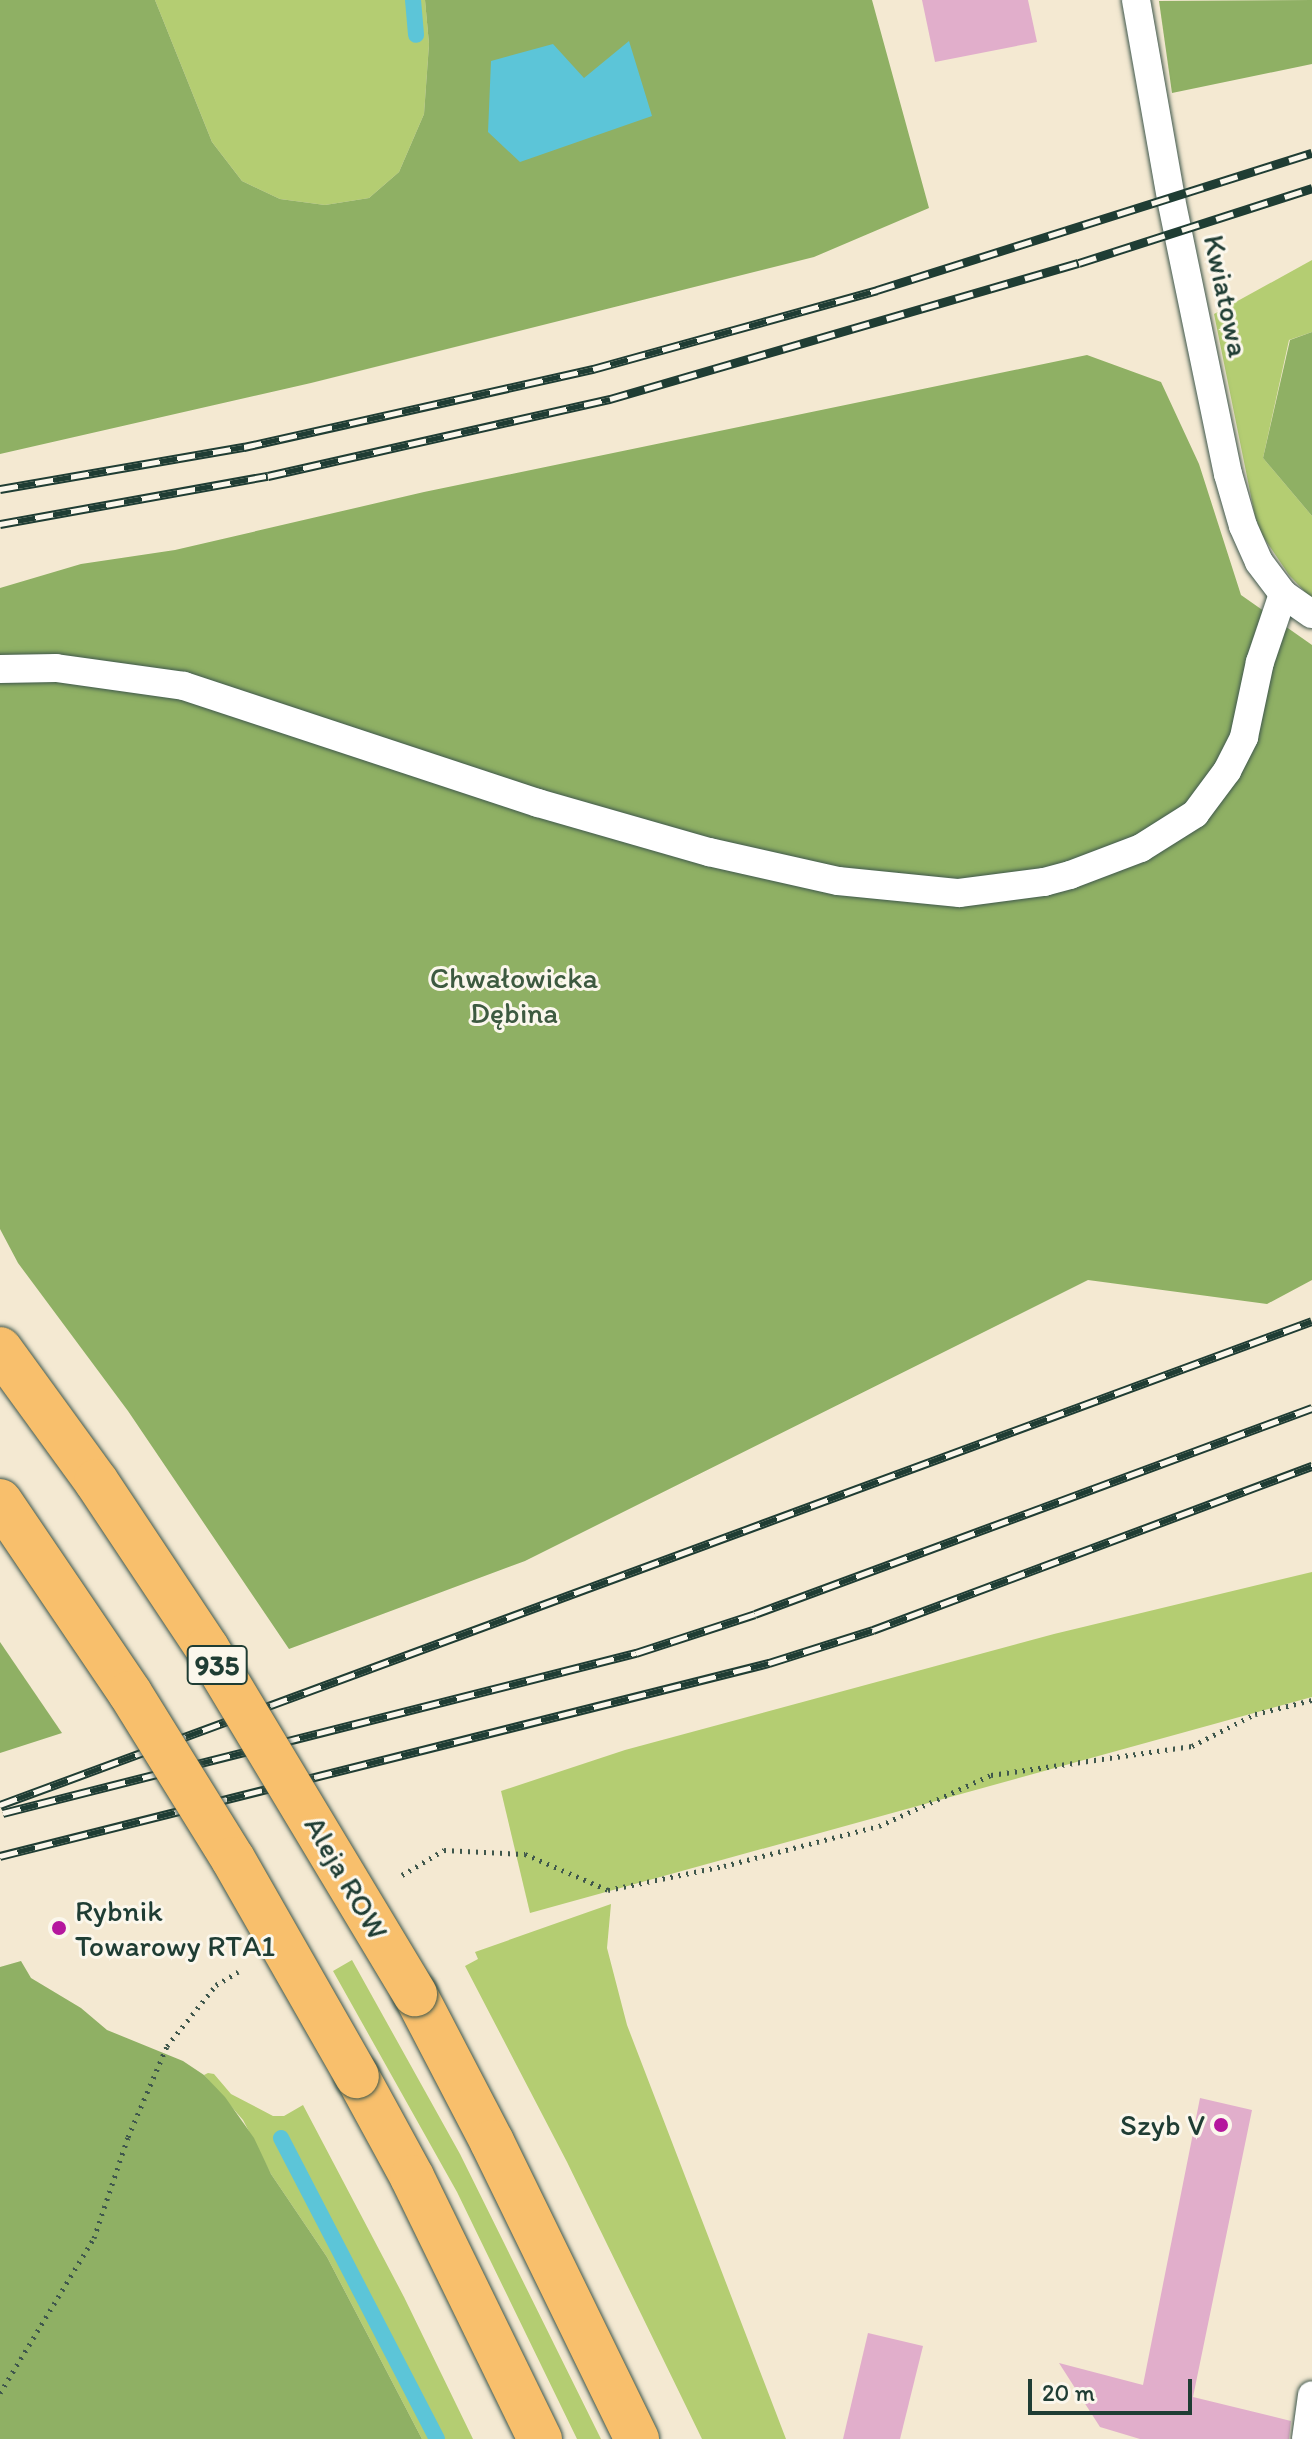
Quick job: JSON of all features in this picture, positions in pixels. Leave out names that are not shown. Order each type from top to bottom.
[{"type":"main road","name":"Aleja ROW","points":[[0,1349],[96,1481],[207,1648],[415,1994],[505,2168],[637,2439]]},
{"type":"main road","points":[[0,1501],[154,1731],[233,1859],[412,2177],[540,2439]]},
{"type":"lane","name":"Kwiatowa","points":[[1136,0],[1171,199],[1228,474],[1243,526],[1259,562],[1283,594],[1312,614]]},
{"type":"lane","points":[[0,669],[56,668],[184,686],[538,803],[709,852],[838,881],[959,893],[1044,882],[1070,875],[1141,848],[1195,814],[1227,771],[1244,737],[1260,662],[1283,594]]},
{"type":"lane","points":[[1306,2439],[1312,2395]]},
{"type":"path","points":[[390,1881],[444,1850],[525,1854],[608,1890],[724,1866],[879,1826],[991,1775],[1192,1746],[1255,1714],[1312,1700]]},
{"type":"path","points":[[0,2393],[94,2238],[128,2137],[167,2046],[216,1985],[242,1969]]},
{"type":"green space","points":[[0,0],[155,0],[212,142],[242,181],[280,199],[325,205],[369,198],[399,172],[424,114],[429,44],[425,0],[872,0],[929,208],[814,257],[311,383],[0,454]]},
{"type":"green space","points":[[155,0],[425,0],[429,44],[424,114],[399,172],[369,198],[325,205],[280,199],[242,181],[212,142]]},
{"type":"green space","points":[[1312,0],[1312,64],[1172,93],[1159,1]]},
{"type":"green space","points":[[1312,260],[1312,332],[1289,340],[1263,458],[1312,516],[1312,599],[1289,575],[1262,535],[1255,516],[1214,314]]},
{"type":"green space","points":[[1312,332],[1312,516],[1263,458],[1290,340]]},
{"type":"green space","name":"Chwałowicka Dębina","points":[[1087,355],[1161,382],[1199,464],[1241,595],[1312,645],[1312,1280],[1267,1304],[1088,1280],[525,1561],[289,1649],[128,1411],[18,1263],[0,1229],[0,588],[81,564],[175,550],[424,492]]},
{"type":"green space","points":[[1312,1572],[1312,1697],[530,1913],[501,1791],[625,1750],[1054,1634]]},
{"type":"green space","points":[[0,1642],[62,1733],[0,1753]]},
{"type":"green space","points":[[611,1904],[607,1948],[627,2025],[786,2439],[702,2439],[567,2162],[465,1966],[478,1959],[475,1952]]},
{"type":"green space","points":[[352,1960],[460,2154],[601,2439],[577,2439],[457,2192],[333,1971]]},
{"type":"green space","points":[[21,1961],[31,1978],[81,2008],[107,2030],[183,2061],[204,2075],[225,2097],[254,2138],[271,2174],[327,2257],[422,2439],[0,2439],[0,1967]]},
{"type":"green space","points":[[214,2074],[231,2094],[273,2116],[284,2116],[303,2105],[404,2297],[473,2439],[422,2439],[327,2257],[271,2174],[243,2120],[204,2075]]},
{"type":"water","points":[[629,41],[652,116],[520,162],[488,132],[491,61],[553,44],[584,78]]},
{"type":"building","points":[[922,0],[1028,0],[1037,42],[935,62]]},
{"type":"building","points":[[1200,2098],[1252,2110],[1193,2397],[1291,2421],[1289,2439],[1140,2439],[1100,2427],[1059,2363],[1143,2385]]},
{"type":"building","points":[[868,2333],[923,2346],[900,2439],[843,2439]]},
{"type":"waterway","points":[[413,0],[416,35]]},
{"type":"waterway","points":[[281,2138],[437,2439]]},
{"type":"railway","points":[[0,489],[244,447],[593,369],[877,290],[1312,153]]},
{"type":"railway","points":[[0,524],[268,476],[610,399],[1079,263],[1312,188]]},
{"type":"railway","points":[[0,1805],[1312,1321]]},
{"type":"railway","points":[[3,1813],[636,1653],[755,1614],[1312,1408]]},
{"type":"railway","points":[[0,1856],[769,1663],[873,1630],[1312,1466]]},
{"type":"place","name":"Rybnik Towarowy RTA1","points":[[59,1928]]},
{"type":"place","name":"Szyb V","points":[[1221,2125]]}]
